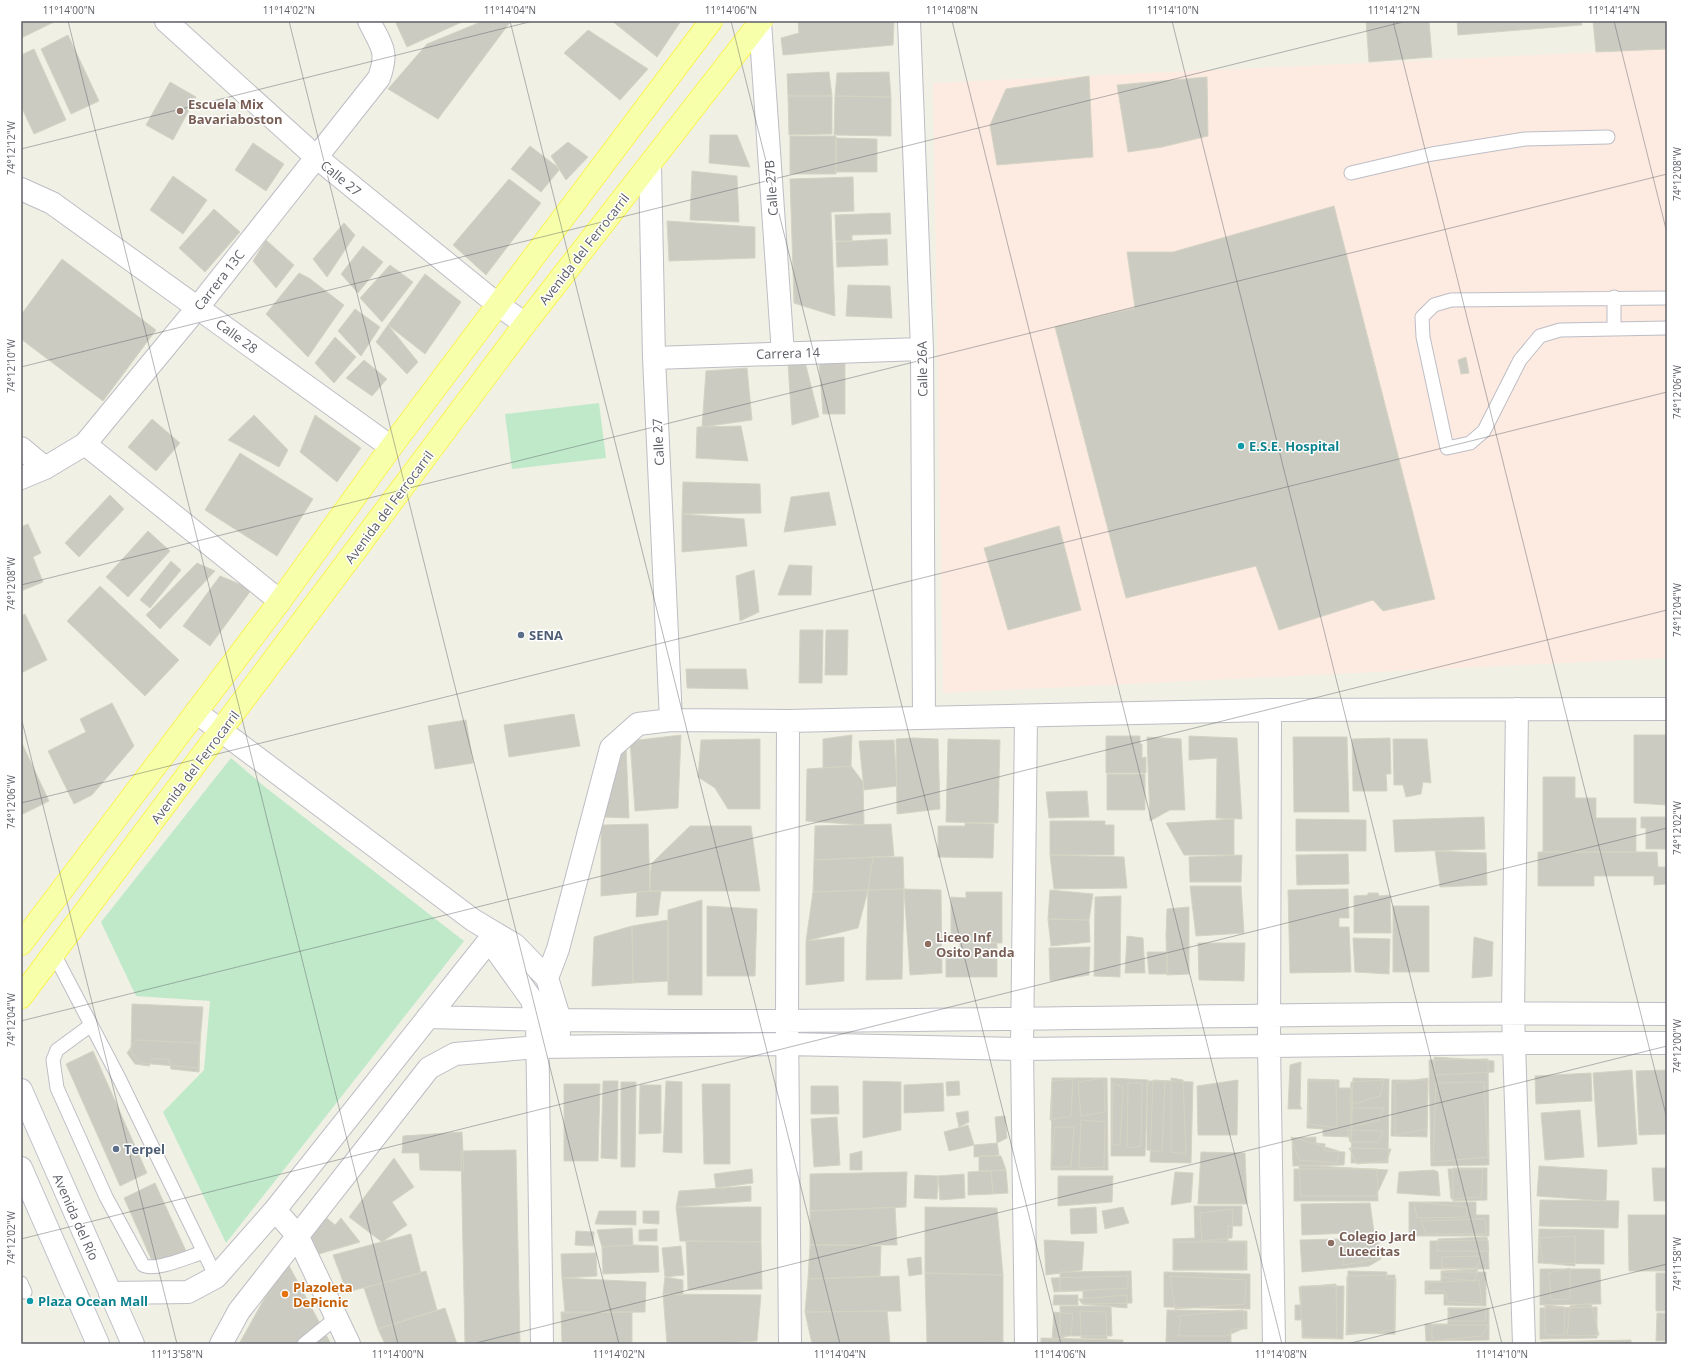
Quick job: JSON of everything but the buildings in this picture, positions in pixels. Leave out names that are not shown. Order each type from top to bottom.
[{"type":"main road","points":[[25,935],[280,601],[391,447],[497,304],[711,21]]},
{"type":"main road","name":"Avenida del Ferrocarril","points":[[21,997],[222,732],[525,324],[650,165],[760,21]]},
{"type":"street","name":"Calle 27","points":[[166,21],[316,157],[497,304],[525,324]]},
{"type":"street","name":"Carrera 13C","points":[[21,478],[45,468],[85,444],[198,307],[378,78],[384,62],[384,52],[369,21]]},
{"type":"street","name":"Calle 27B","points":[[760,21],[783,354]]},
{"type":"street","name":"Calle 26A","points":[[909,21],[922,349],[924,717]]},
{"type":"street","name":"Calle 27","points":[[650,165],[654,358],[671,720]]},
{"type":"street","name":"Calle 28","points":[[21,189],[52,203],[391,447]]},
{"type":"street","name":"Carrera 14","points":[[654,358],[922,349]]},
{"type":"street","points":[[85,444],[280,601]]},
{"type":"street","points":[[21,448],[45,468]]},
{"type":"street","points":[[1517,709],[1513,1013],[1524,1344]]},
{"type":"street","points":[[547,978],[558,949],[611,748],[638,724],[671,720],[788,721],[924,717],[1026,717],[1270,710],[1667,709]]},
{"type":"street","points":[[1270,710],[1269,1046],[1274,1344]]},
{"type":"street","points":[[196,712],[473,920],[492,936],[532,1000],[537,1020],[538,1047],[542,1344]]},
{"type":"street","points":[[1026,717],[1022,1049],[1026,1344]]},
{"type":"street","points":[[788,721],[787,1044],[790,1344]]},
{"type":"street","points":[[492,936],[515,945],[547,978],[560,1020],[559,1047]]},
{"type":"street","points":[[110,1293],[188,1292],[216,1277],[275,1210],[492,936]]},
{"type":"street","points":[[428,1017],[537,1020],[787,1021],[1269,1017],[1513,1013],[1667,1014]]},
{"type":"street","points":[[221,1344],[238,1311],[429,1068],[455,1054],[538,1047],[787,1044],[1022,1049],[1514,1043],[1667,1043]]},
{"type":"street","name":"Avenida del Río","points":[[21,1090],[133,1344]]},
{"type":"street","points":[[21,1168],[25,1191],[98,1344]]},
{"type":"street","points":[[275,1210],[297,1236],[349,1344]]},
{"type":"lane","points":[[1351,174],[1432,154],[1525,139],[1608,137]]},
{"type":"lane","points":[[1667,298],[1614,297],[1451,300],[1434,305],[1422,317],[1422,337],[1447,448],[1470,443],[1484,431],[1520,360],[1540,336],[1560,330],[1667,328]]},
{"type":"lane","points":[[1614,297],[1614,329]]},
{"type":"lane","points":[[54,954],[91,1025],[216,1277]]},
{"type":"lane","points":[[91,1025],[57,1050],[54,1060],[57,1088],[106,1197],[143,1265],[148,1268],[204,1252]]},
{"type":"lane","points":[[304,1344],[336,1318]]},
{"type":"shaded area","points":[[1667,49],[1667,658],[943,693],[933,83]]},
{"type":"green space","points":[[599,403],[606,458],[512,469],[505,414]]},
{"type":"green space","points":[[231,758],[265,787],[464,941],[226,1243],[163,1112],[204,1070],[210,1001],[136,996],[101,922]]},
{"type":"place","name":"Escuela Mix Bavariaboston","points":[[180,111]]},
{"type":"place","name":"E.S.E. Hospital","points":[[1241,446]]},
{"type":"place","name":"SENA","points":[[521,635]]},
{"type":"place","name":"Liceo Inf Osito Panda","points":[[928,944]]},
{"type":"place","name":"Terpel","points":[[116,1149]]},
{"type":"place","name":"Colegio Jard Lucecitas","points":[[1331,1243]]},
{"type":"place","name":"Plazoleta DePicnic","points":[[285,1294]]},
{"type":"place","name":"Plaza Ocean Mall","points":[[30,1301]]}]
